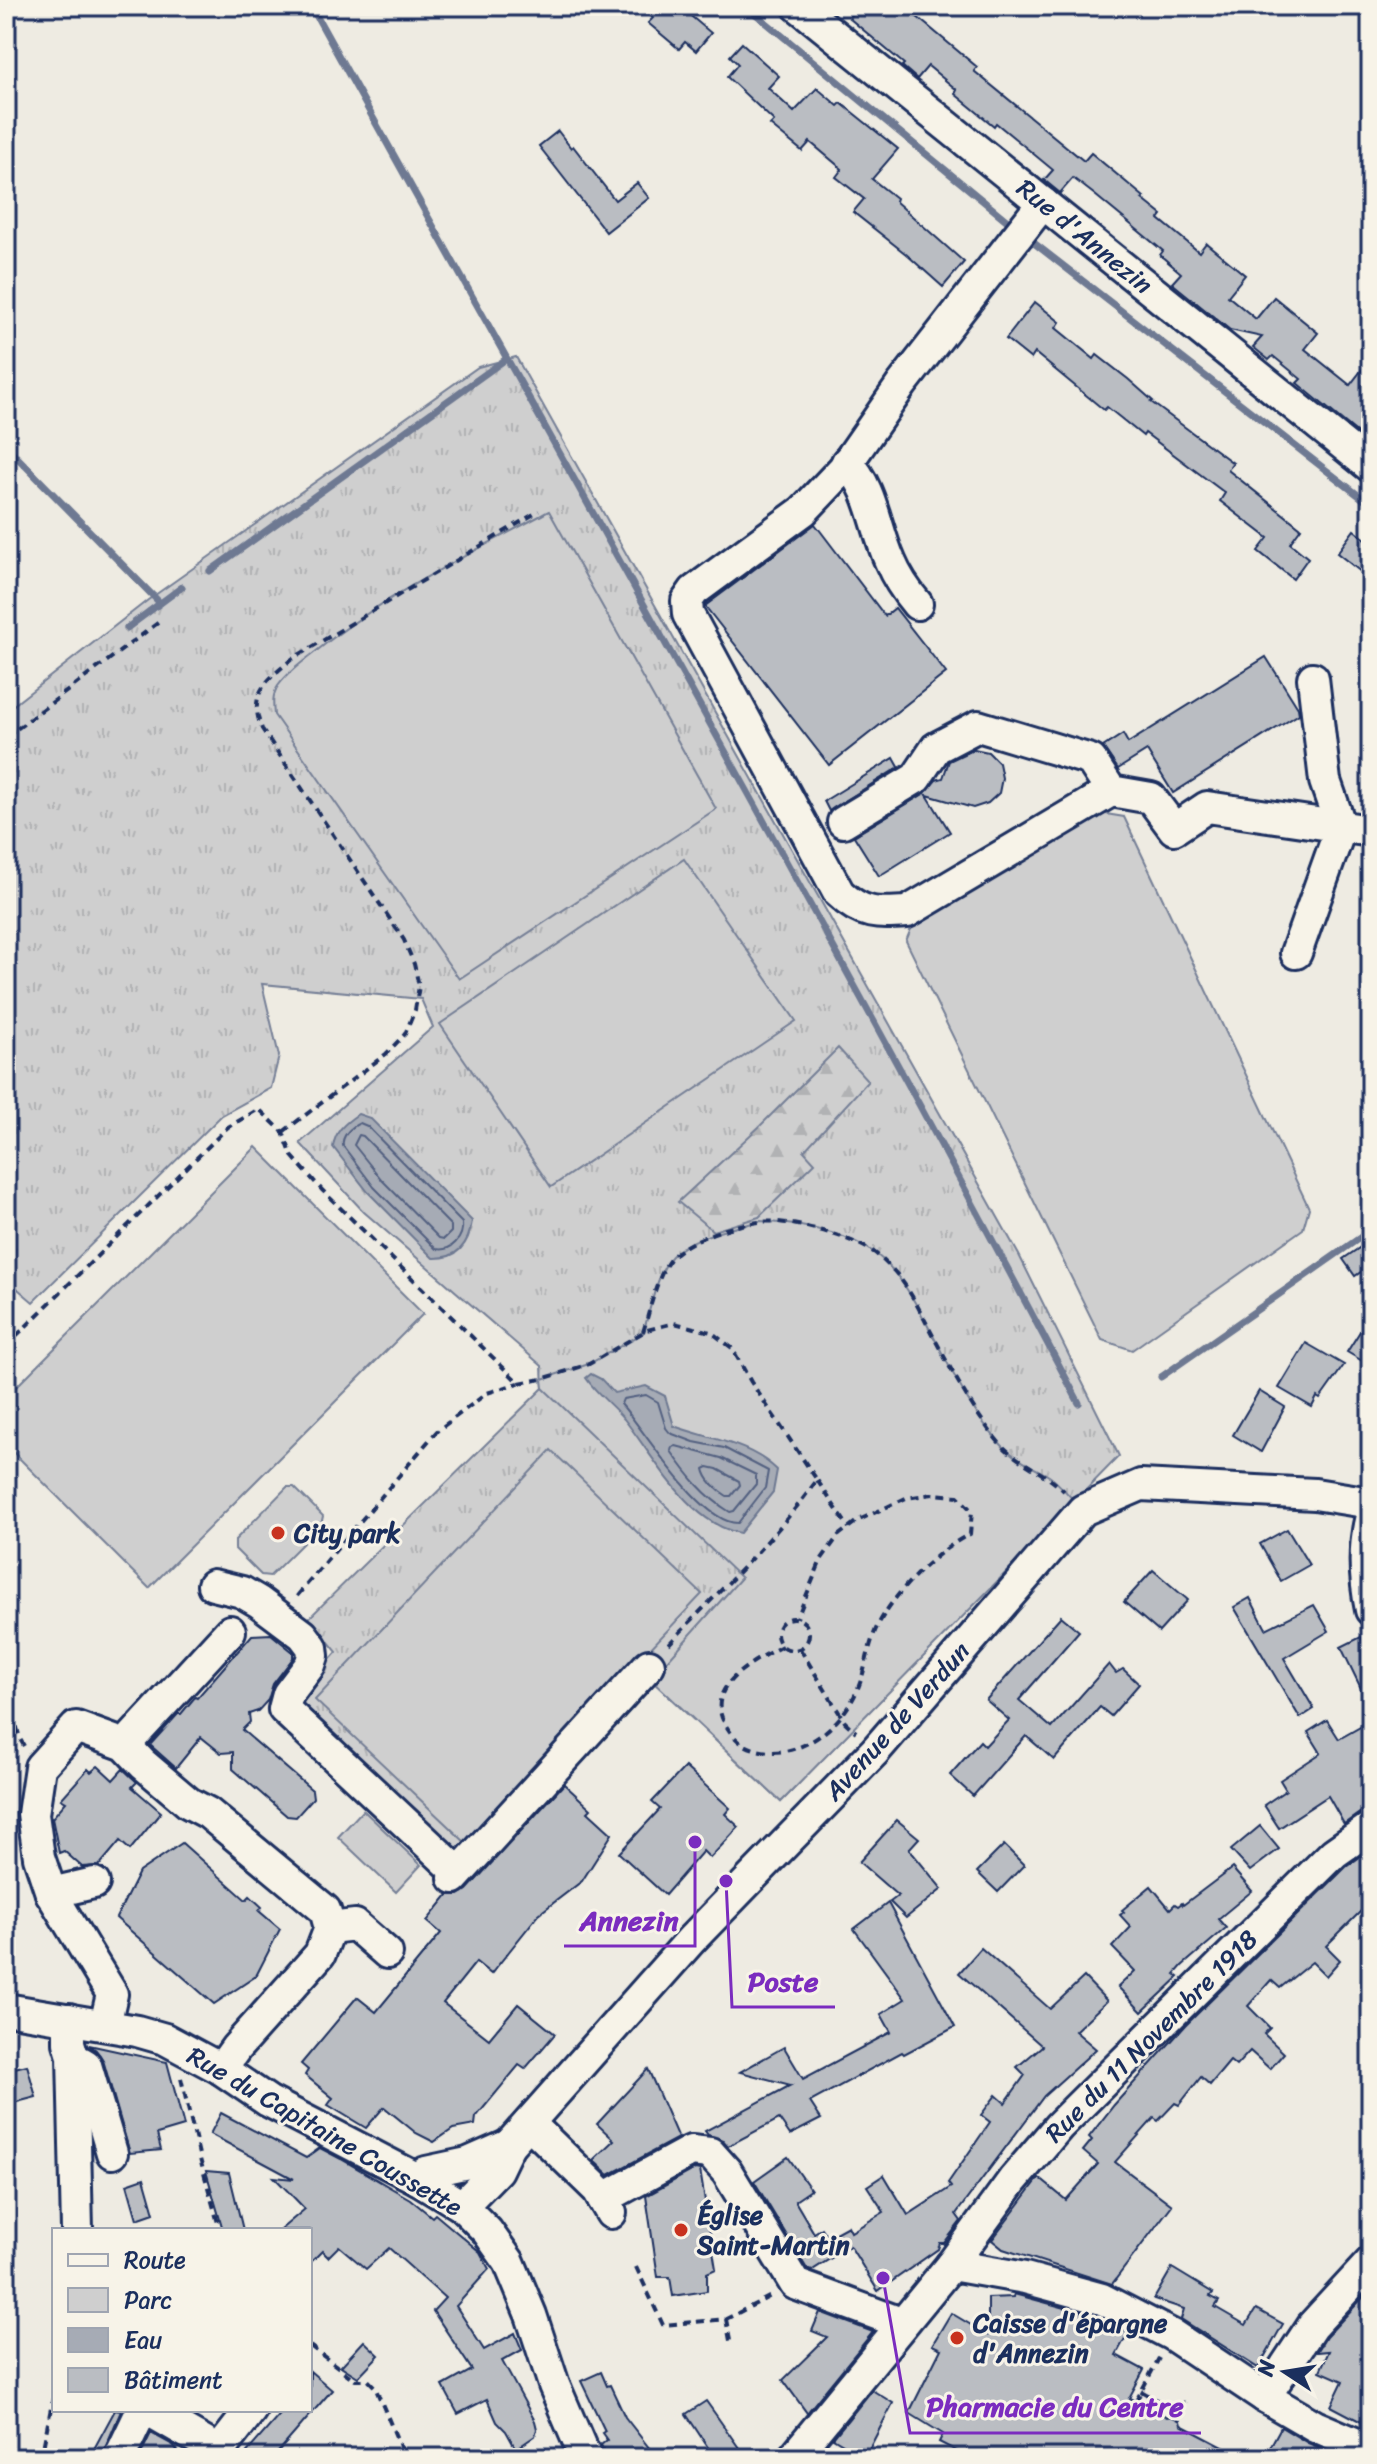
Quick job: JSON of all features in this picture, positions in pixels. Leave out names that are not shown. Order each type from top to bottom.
[{"type":"street","name":"Rue d'Annezin","points":[[798,6],[1037,212],[1371,467]]},
{"type":"street","points":[[1037,212],[902,384],[847,462],[803,511],[694,591],[687,601],[688,614],[698,634],[839,893],[853,906],[876,914],[907,912],[1111,791],[1151,798],[1174,829],[1207,807],[1371,831]]},
{"type":"street","points":[[847,462],[858,473],[866,491],[902,587],[917,604]]},
{"type":"street","points":[[1296,953],[1341,827],[1325,781],[1313,678]]},
{"type":"street","points":[[843,822],[916,778],[936,748],[978,726],[1091,760],[1111,791]]},
{"type":"street","name":"Avenue de Verdun","points":[[453,2201],[497,2170],[509,2145],[691,1940],[875,1751],[1083,1510],[1141,1485],[1315,1494],[1371,1503]]},
{"type":"street","points":[[1371,1516],[1364,1566],[1371,1610]]},
{"type":"street","points":[[213,1585],[242,1592],[303,1635],[312,1647],[313,1656],[310,1665],[288,1694],[284,1709],[456,1875],[649,1665]]},
{"type":"street","points":[[125,1745],[230,1631]]},
{"type":"street","points":[[105,2025],[112,1994],[51,1893],[39,1857],[33,1814],[40,1767],[76,1727],[125,1745],[189,1803],[208,1813],[325,1910],[330,1928],[320,1954],[221,2069]]},
{"type":"street","name":"Rue du 11 Novembre 1918","points":[[793,2458],[951,2265],[1013,2180],[1059,2126],[1334,1853],[1371,1827]]},
{"type":"street","points":[[51,1893],[94,1883]]},
{"type":"street","points":[[330,1928],[355,1925],[387,1953]]},
{"type":"street","name":"Rue du Capitaine Coussette","points":[[6,2009],[105,2025],[165,2039],[221,2069],[268,2101],[418,2179],[453,2201],[487,2231],[509,2262],[531,2315],[554,2385],[588,2458]]},
{"type":"street","points":[[69,2019],[69,2043],[73,2056],[77,2228]]},
{"type":"street","points":[[73,2056],[86,2065],[112,2153]]},
{"type":"street","points":[[529,2123],[598,2190],[607,2206],[691,2151],[710,2153],[727,2172],[795,2284],[901,2323]]},
{"type":"street","name":"Avenue de Verdun","points":[[418,2179],[426,2172],[468,2163],[509,2145]]},
{"type":"street","points":[[453,2201],[454,2178],[468,2163]]},
{"type":"street","points":[[1265,2397],[1312,2326],[1371,2262]]},
{"type":"street","points":[[951,2265],[1025,2278],[1102,2299],[1172,2335],[1315,2426],[1371,2450]]},
{"type":"street","points":[[119,2458],[144,2412]]},
{"type":"street","points":[[148,2412],[207,2451],[249,2412]]},
{"type":"path","points":[[283,1132],[386,1054],[405,1034],[415,1010],[419,986],[404,940],[262,729],[256,714],[261,689],[292,659],[539,511]]},
{"type":"path","points":[[6,737],[159,622]]},
{"type":"path","points":[[6,1346],[228,1127],[259,1109],[283,1132],[292,1156],[322,1190],[519,1383]]},
{"type":"path","points":[[643,1333],[664,1269],[673,1255],[703,1237],[760,1221],[788,1224],[842,1237],[874,1253],[895,1272],[964,1394],[999,1442],[1024,1464],[1051,1478],[1083,1510]]},
{"type":"path","points":[[279,1617],[437,1431],[487,1393],[589,1364],[643,1333],[674,1323],[711,1332],[732,1348],[751,1382],[849,1528]]},
{"type":"path","points":[[649,1665],[772,1536],[817,1480]]},
{"type":"path","points":[[782,1646],[763,1656],[725,1685],[719,1699],[719,1711],[742,1746],[765,1752],[790,1752],[808,1743],[841,1716],[858,1689],[876,1629],[895,1598],[954,1542],[970,1534],[972,1511],[958,1496],[933,1494],[906,1498],[857,1521],[839,1535],[821,1560],[797,1618]]},
{"type":"path","points":[[797,1618],[809,1629],[809,1638],[800,1649],[792,1651],[782,1646],[777,1631],[787,1619],[797,1618]]},
{"type":"path","points":[[800,1649],[841,1716],[875,1751]]},
{"type":"path","points":[[6,1686],[20,1739],[40,1767]]},
{"type":"path","points":[[179,2048],[179,2068],[219,2228]]},
{"type":"path","points":[[636,2267],[663,2325],[726,2319],[795,2284]]},
{"type":"path","points":[[726,2319],[731,2346]]},
{"type":"path","points":[[1136,2401],[1172,2335]]},
{"type":"path","points":[[312,2348],[355,2380],[368,2380],[375,2387],[405,2458]]},
{"type":"path","points":[[1141,2391],[1179,2413],[1185,2402]]},
{"type":"path","points":[[41,2458],[52,2403]]},
{"type":"green space","points":[[516,357],[1019,1255],[1119,1456],[781,1802],[635,1665],[455,1854],[293,1701],[337,1652],[309,1618],[543,1388],[542,1366],[364,1212],[300,1143],[433,1027],[421,999],[262,984],[279,1056],[271,1088],[222,1115],[33,1302],[6,1282],[6,711],[148,600],[478,367]]},
{"type":"green space","points":[[549,511],[716,809],[459,979],[274,715],[274,696],[278,686],[297,666],[373,610]]},
{"type":"green space","points":[[1100,813],[1124,817],[1309,1208],[1303,1229],[1132,1350],[1102,1340],[906,941],[915,919]]},
{"type":"green space","points":[[684,859],[796,1021],[551,1187],[440,1024]]},
{"type":"green space","points":[[838,1048],[868,1081],[804,1151],[815,1163],[759,1217],[713,1231],[678,1202],[760,1126]]},
{"type":"green space","points":[[256,1147],[423,1314],[149,1588],[6,1445],[6,1397]]},
{"type":"green space","points":[[760,1221],[836,1235],[864,1246],[885,1262],[912,1298],[988,1429],[1010,1453],[1052,1478],[1075,1502],[781,1802],[651,1679],[741,1578],[543,1388],[542,1379],[589,1364],[643,1333],[662,1272],[680,1249],[713,1234]]},
{"type":"green space","points":[[551,1450],[702,1594],[466,1843],[315,1700]]},
{"type":"green space","name":"City park","points":[[287,1487],[294,1487],[323,1516],[321,1525],[270,1576],[261,1575],[235,1549],[235,1540]]},
{"type":"green space","points":[[363,1810],[421,1865],[396,1892],[338,1837]]},
{"type":"water","points":[[358,1114],[370,1118],[472,1221],[465,1243],[456,1253],[433,1258],[368,1192],[333,1147],[341,1128]]},
{"type":"water","points":[[591,1374],[601,1379],[614,1393],[646,1386],[665,1396],[674,1426],[742,1448],[777,1470],[773,1492],[740,1533],[705,1517],[674,1487],[624,1419],[590,1384],[586,1378]]},
{"type":"building","points":[[639,6],[679,6],[711,33],[696,51],[685,42],[679,49],[648,23],[653,18]]},
{"type":"building","points":[[858,6],[904,6],[977,67],[974,71],[1084,161],[1091,153],[1144,197],[1142,199],[1162,215],[1159,219],[1199,252],[1206,243],[1245,275],[1228,296],[1256,319],[1274,297],[1318,333],[1305,349],[1350,385],[1371,358],[1371,444],[1297,383],[1301,379],[1273,356],[1269,360],[1253,347],[1262,337],[1230,330],[1172,283],[1181,273],[1160,255],[1163,251],[1095,195],[1073,178],[1060,193],[1044,180],[1053,170],[955,94],[957,90],[928,66],[917,79],[902,66],[904,64],[849,18]]},
{"type":"building","points":[[742,43],[779,76],[768,88],[794,112],[817,88],[838,106],[841,103],[898,149],[872,179],[964,262],[943,287],[853,212],[864,199],[836,177],[842,169],[810,142],[802,151],[770,125],[774,121],[727,77],[738,64],[730,56]]},
{"type":"building","points":[[558,131],[615,200],[637,183],[649,198],[606,232],[539,146]]},
{"type":"building","points":[[1035,302],[1060,322],[1056,328],[1094,359],[1097,355],[1151,402],[1233,463],[1228,470],[1301,528],[1290,543],[1308,558],[1293,579],[1258,551],[1268,538],[1220,501],[1225,493],[1145,433],[1143,436],[1107,407],[1104,410],[1035,353],[1031,359],[1006,339]]},
{"type":"building","points":[[815,524],[885,616],[895,608],[946,673],[829,765],[705,606]]},
{"type":"building","points":[[1354,530],[1371,543],[1371,580],[1337,553]]},
{"type":"building","points":[[1266,657],[1299,714],[1173,793],[1147,751],[1118,769],[1103,747],[1123,734],[1128,743]]},
{"type":"building","points":[[974,749],[988,752],[999,763],[1002,778],[999,793],[988,803],[973,808],[927,795],[950,832],[879,876],[854,836],[925,793],[936,780],[943,778],[949,761]]},
{"type":"building","points":[[894,758],[899,767],[829,811],[824,801]]},
{"type":"building","points":[[1371,1240],[1371,1265],[1355,1276],[1343,1259]]},
{"type":"building","points":[[1371,1314],[1371,1366],[1347,1352]]},
{"type":"building","points":[[1306,1343],[1344,1365],[1312,1407],[1279,1388]]},
{"type":"building","points":[[1259,1391],[1285,1407],[1261,1452],[1233,1435]]},
{"type":"building","points":[[1287,1529],[1309,1565],[1281,1581],[1260,1544]]},
{"type":"building","points":[[1153,1570],[1188,1600],[1159,1632],[1124,1602]]},
{"type":"building","points":[[1250,1598],[1266,1629],[1314,1605],[1329,1631],[1284,1658],[1314,1709],[1300,1718],[1234,1607]]},
{"type":"building","points":[[1061,1616],[1079,1631],[1019,1700],[1052,1728],[1109,1664],[1116,1673],[1123,1669],[1139,1684],[1111,1716],[1100,1707],[1054,1760],[1026,1736],[973,1796],[950,1775],[980,1741],[985,1746],[1009,1720],[986,1700]]},
{"type":"building","points":[[271,1634],[293,1652],[293,1658],[273,1684],[268,1700],[258,1711],[249,1714],[250,1722],[242,1730],[312,1790],[313,1798],[296,1817],[287,1816],[233,1769],[233,1752],[221,1753],[201,1737],[176,1768],[150,1745],[197,1698],[252,1635]]},
{"type":"building","points":[[1361,1637],[1371,1657],[1371,1709],[1341,1647]]},
{"type":"building","points":[[1327,1720],[1339,1739],[1371,1721],[1371,1809],[1344,1824],[1328,1796],[1279,1828],[1264,1805],[1286,1790],[1280,1780],[1321,1753],[1308,1732]]},
{"type":"building","points":[[98,1766],[113,1780],[123,1769],[137,1782],[132,1787],[161,1812],[130,1850],[120,1841],[99,1866],[82,1867],[64,1851],[59,1853],[52,1818],[66,1802],[61,1799],[88,1769],[91,1772]]},
{"type":"building","points":[[685,1767],[730,1808],[725,1814],[739,1827],[710,1858],[703,1851],[665,1895],[619,1853],[660,1809],[652,1802]]},
{"type":"building","points":[[564,1784],[612,1834],[582,1881],[539,1914],[491,1974],[476,1962],[443,2003],[489,2039],[518,2004],[555,2034],[525,2069],[519,2065],[476,2117],[475,2125],[453,2129],[434,2142],[416,2133],[384,2107],[366,2128],[328,2105],[333,2098],[305,2075],[308,2070],[301,2064],[357,1997],[376,2012],[441,1933],[427,1921],[448,1895],[459,1895],[467,1890]]},
{"type":"building","points":[[897,1820],[919,1838],[909,1849],[942,1889],[906,1918],[890,1902],[898,1896],[859,1862]]},
{"type":"building","points":[[1260,1826],[1279,1849],[1250,1871],[1231,1850]]},
{"type":"building","points":[[182,1843],[246,1900],[250,1896],[262,1907],[259,1911],[280,1929],[256,1976],[214,2004],[116,1918],[139,1872]]},
{"type":"building","points":[[1004,1845],[1024,1865],[998,1892],[977,1872]]},
{"type":"building","points":[[1371,1849],[1371,1901],[1326,1946],[1340,1960],[1326,1976],[1312,1962],[1280,1988],[1271,1980],[1248,2006],[1270,2028],[1264,2034],[1284,2053],[1270,2069],[1250,2051],[1236,2066],[1230,2061],[1210,2085],[1201,2077],[1179,2105],[1175,2103],[1158,2121],[1154,2118],[1115,2162],[1172,2205],[1112,2284],[1003,2249],[992,2240],[1039,2178],[1066,2200],[1098,2164],[1083,2151],[1092,2140],[1089,2137],[1114,2105],[1186,2025],[1346,1867]]},
{"type":"building","points":[[1232,1868],[1252,1891],[1218,1919],[1226,1928],[1182,1966],[1175,1974],[1179,1977],[1142,2012],[1118,1987],[1135,1971],[1112,1947],[1131,1927],[1120,1915],[1124,1912],[1122,1910],[1151,1886],[1170,1909],[1175,1904],[1183,1905]]},
{"type":"building","points":[[888,1903],[955,2027],[810,2102],[821,2119],[790,2135],[779,2119],[728,2146],[723,2140],[708,2135],[705,2131],[791,2085],[740,2072],[784,2047],[803,2079],[891,2032],[881,2014],[905,1999],[854,1929]]},
{"type":"building","points":[[981,1948],[1050,2009],[1084,1977],[1107,2001],[1075,2031],[1096,2049],[1044,2096],[956,2214],[961,2221],[938,2249],[878,2291],[850,2246],[811,2271],[807,2269],[754,2181],[788,2157],[811,2190],[795,2201],[814,2233],[822,2228],[828,2237],[848,2226],[851,2232],[884,2212],[867,2186],[884,2175],[908,2215],[951,2187],[948,2183],[990,2122],[981,2115],[996,2095],[1005,2103],[1025,2075],[1017,2067],[1042,2046],[959,1973]]},
{"type":"building","points":[[89,2045],[167,2062],[184,2126],[157,2134],[161,2150],[130,2153],[103,2060]]},
{"type":"building","points":[[27,2065],[36,2097],[6,2105],[6,2070]]},
{"type":"building","points":[[648,2069],[678,2138],[609,2175],[593,2160],[614,2140],[597,2124]]},
{"type":"building","points":[[221,2113],[306,2158],[320,2148],[410,2199],[432,2217],[435,2214],[480,2252],[489,2269],[456,2306],[484,2350],[515,2333],[522,2350],[502,2361],[535,2421],[535,2436],[516,2449],[497,2422],[487,2399],[458,2414],[443,2386],[472,2370],[433,2311],[445,2298],[389,2248],[366,2269],[339,2246],[328,2257],[322,2251],[312,2261],[312,2228],[282,2228],[305,2209],[274,2177],[294,2179],[210,2134]]},
{"type":"building","name":"Église Saint-Martin","points":[[695,2169],[700,2170],[716,2269],[707,2273],[707,2291],[673,2296],[670,2277],[658,2277],[646,2196]]},
{"type":"building","points":[[206,2171],[229,2173],[243,2228],[222,2228]]},
{"type":"building","points":[[144,2178],[154,2213],[137,2219],[127,2184]]},
{"type":"building","points":[[1172,2268],[1213,2293],[1210,2296],[1219,2301],[1215,2307],[1246,2325],[1256,2309],[1283,2324],[1258,2368],[1181,2319],[1184,2309],[1154,2299]]},
{"type":"building","points":[[1371,2289],[1371,2427],[1331,2406],[1343,2381],[1320,2371],[1329,2351],[1317,2352],[1326,2337]]},
{"type":"building","points":[[1014,2294],[1091,2315],[1128,2333],[1116,2355],[1144,2370],[1129,2398],[1167,2417],[1171,2416],[1181,2425],[1244,2458],[970,2458],[939,2442],[943,2434],[909,2413],[941,2349],[932,2345],[951,2313],[988,2335],[988,2298],[1013,2297]]},
{"type":"building","points":[[820,2312],[873,2332],[807,2413],[783,2380],[827,2337],[812,2331]]},
{"type":"building","points":[[364,2341],[379,2355],[358,2377],[341,2366]]},
{"type":"building","points":[[601,2372],[625,2417],[657,2458],[607,2458],[601,2445],[607,2440],[602,2433],[605,2431],[581,2381]]},
{"type":"building","points":[[312,2373],[332,2390],[273,2458],[242,2458],[282,2412],[312,2412]]},
{"type":"building","points":[[872,2390],[893,2403],[865,2457],[833,2438]]},
{"type":"building","points":[[706,2401],[746,2458],[715,2458],[686,2414]]},
{"type":"building","points":[[114,2412],[121,2412],[101,2458],[89,2458]]},
{"type":"building","points":[[1281,2427],[1308,2443],[1344,2458],[1264,2458]]},
{"type":"building","points":[[151,2433],[173,2445],[184,2458],[139,2458]]},
{"type":"waterway","points":[[311,6],[795,877],[1079,1403]]},
{"type":"waterway","points":[[746,6],[1016,228]]},
{"type":"waterway","points":[[1025,236],[1371,505]]},
{"type":"waterway","points":[[210,571],[506,359]]},
{"type":"waterway","points":[[6,446],[160,603]]},
{"type":"waterway","points":[[127,628],[182,587]]},
{"type":"waterway","points":[[1161,1377],[1371,1230]]},
{"type":"place","name":"City park","points":[[278,1533]]},
{"type":"place","name":"Annezin","points":[[695,1842]]},
{"type":"place","name":"Poste","points":[[726,1881]]},
{"type":"place","name":"Église Saint-Martin","points":[[681,2230]]},
{"type":"place","name":"Pharmacie du Centre","points":[[883,2278]]},
{"type":"place","name":"Caisse d'épargne d'Annezin","points":[[957,2338]]}]
